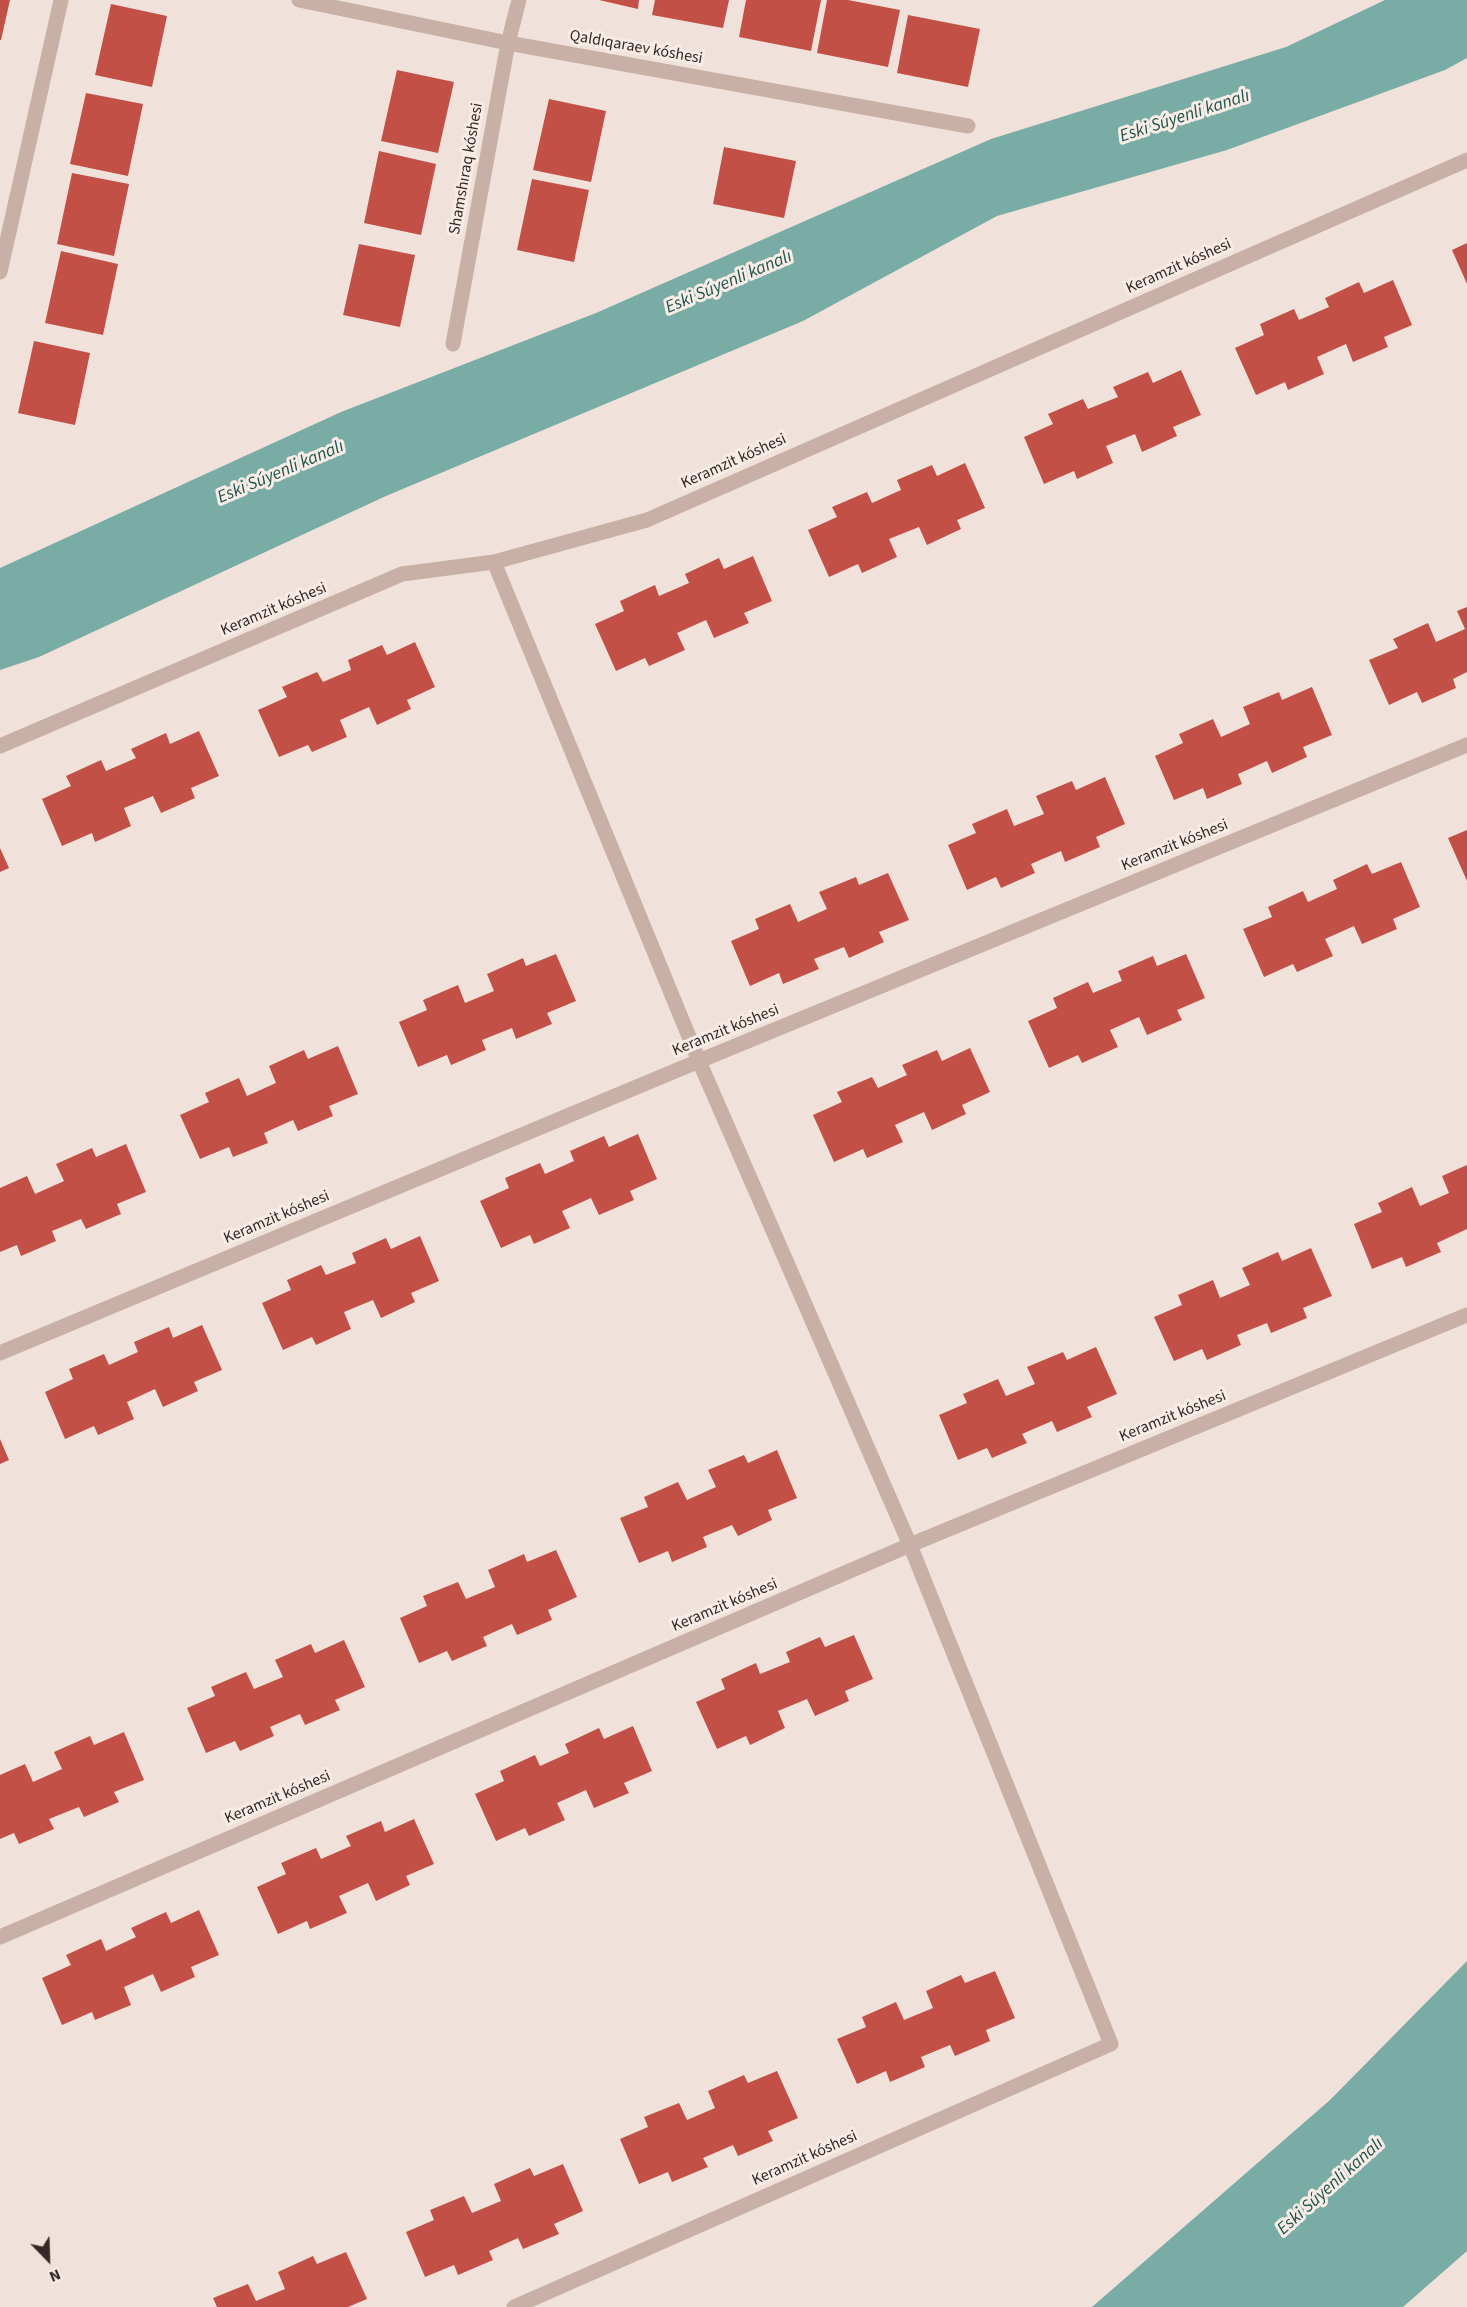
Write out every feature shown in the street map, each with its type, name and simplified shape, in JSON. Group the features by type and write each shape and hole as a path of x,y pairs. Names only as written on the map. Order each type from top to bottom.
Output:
{"street":[{"path":"0,272 61,0"},
{"name":"Qaldıqaraev kóshesi","path":"299,0 508,43 968,126"},
{"name":"Shamshıraq kóshesi","path":"453,344 508,43 519,0"},
{"name":"Keramzit kóshesi","path":"0,746 402,574 494,562 647,520 1467,160"},
{"path":"494,562 699,1061 910,1545"},
{"name":"Keramzit kóshesi","path":"0,1353 699,1061 1467,745"},
{"name":"Keramzit kóshesi","path":"0,1937 910,1545 1467,1315"},
{"name":"Keramzit kóshesi","path":"514,2307 1111,2044 910,1545"}],"water":[{"name":"Eski Súyenli kanalı","path":"1385,0 1467,0 1467,58 1445,70 1227,150 997,216 803,321 386,496 39,657 0,670 0,568 341,412 596,313 991,139 1286,47"},
{"name":"Eski Súyenli kanalı","path":"1467,1961 1467,2251 1403,2307 1092,2307 1330,2100"}],"building":[{"path":"0,0 10,0 1,40 0,40"},
{"path":"599,0 639,0 638,9"},
{"path":"655,0 729,0 723,28 652,15"},
{"path":"746,0 821,0 811,51 739,37"},
{"path":"827,0 848,0 900,10 888,67 817,53"},
{"path":"111,4 167,16 152,87 95,75"},
{"path":"908,15 980,29 968,87 897,73"},
{"path":"397,70 454,82 438,153 381,141"},
{"path":"86,93 143,104 128,176 70,164"},
{"path":"549,99 606,111 591,182 533,170"},
{"path":"724,147 796,161 784,218 713,204"},
{"path":"379,151 436,164 421,235 364,223"},
{"path":"72,173 129,184 114,256 57,244"},
{"path":"532,179 589,190 574,262 517,250"},
{"path":"1467,243 1467,284 1452,250"},
{"path":"359,244 415,255 400,327 343,315"},
{"path":"61,251 118,264 103,335 45,323"},
{"path":"1393,280 1412,325 1384,337 1388,347 1353,362 1346,344 1317,357 1324,374 1288,390 1285,382 1256,395 1235,348 1264,335 1260,324 1294,309 1299,320 1329,307 1325,298 1359,282 1364,293"},
{"path":"34,341 90,353 75,425 18,413"},
{"path":"1181,370 1201,415 1173,427 1177,436 1142,452 1135,434 1106,446 1113,463 1077,479 1074,471 1044,484 1024,437 1053,424 1048,414 1083,399 1088,409 1118,397 1113,387 1148,372 1153,383"},
{"path":"965,463 985,508 957,520 961,529 927,545 919,527 889,539 897,557 862,573 858,564 829,577 808,530 837,517 832,507 867,492 872,503 901,490 897,480 932,465 937,476"},
{"path":"753,556 772,601 744,613 749,623 714,638 706,620 677,633 685,650 649,666 645,658 616,671 595,624 624,611 620,601 655,585 659,596 689,583 685,574 719,558 724,569"},
{"path":"1467,607 1467,672 1453,679 1456,688 1422,703 1417,692 1389,705 1369,660 1398,648 1393,639 1428,623 1436,642 1465,629 1457,611"},
{"path":"415,642 435,687 407,700 411,709 377,725 369,707 340,720 347,737 312,752 308,745 279,757 258,710 287,697 282,687 317,672 323,682 351,670 348,660 382,645 387,655"},
{"path":"1312,687 1332,735 1303,747 1307,757 1272,773 1267,761 1238,774 1242,784 1207,799 1203,788 1174,800 1155,756 1183,743 1179,734 1213,719 1221,737 1250,724 1243,707 1279,692 1282,700"},
{"path":"199,731 219,776 191,788 195,798 161,813 153,796 124,808 131,826 95,842 92,833 62,846 42,799 71,786 66,776 101,760 106,771 136,758 131,749 166,733 170,744"},
{"path":"1105,777 1125,824 1096,837 1100,847 1065,862 1061,851 1031,864 1035,873 1001,888 996,877 967,890 948,845 976,833 972,824 1007,809 1014,826 1044,814 1036,796 1072,781 1076,790"},
{"path":"1467,830 1467,881 1448,838"},
{"path":"0,848 9,868 0,872"},
{"path":"1401,862 1420,907 1393,919 1397,929 1362,944 1354,926 1325,939 1333,956 1297,972 1293,964 1264,977 1243,929 1272,917 1268,907 1303,891 1308,902 1337,889 1333,880 1367,864 1372,874"},
{"path":"888,873 909,920 879,932 884,942 849,958 844,947 814,959 819,969 783,984 779,973 750,986 731,941 759,929 755,919 790,904 798,922 827,909 819,892 856,877 859,885"},
{"path":"556,954 576,1001 547,1013 552,1024 516,1039 512,1028 482,1040 486,1050 451,1065 447,1055 418,1067 399,1022 427,1010 423,1000 458,985 465,1003 494,991 487,974 523,958 526,966"},
{"path":"1186,954 1205,998 1177,1010 1182,1020 1147,1035 1139,1017 1110,1030 1118,1047 1082,1063 1078,1055 1049,1068 1028,1021 1057,1008 1053,998 1088,982 1093,993 1122,981 1118,971 1153,956 1157,966"},
{"path":"338,1046 358,1094 329,1106 333,1116 298,1131 293,1120 264,1133 268,1143 233,1157 229,1147 200,1159 180,1115 209,1102 205,1093 239,1078 247,1096 276,1083 269,1066 304,1050 308,1059"},
{"path":"970,1048 990,1092 962,1105 966,1114 932,1130 924,1112 895,1125 903,1142 867,1158 863,1149 834,1162 813,1115 842,1102 837,1092 872,1077 878,1088 907,1075 902,1065 937,1050 942,1061"},
{"path":"638,1134 657,1179 630,1191 634,1200 599,1215 591,1198 562,1211 570,1228 534,1244 530,1235 501,1248 480,1201 509,1188 505,1178 540,1163 545,1174 574,1161 570,1151 604,1136 609,1147"},
{"path":"126,1144 146,1192 117,1204 121,1214 86,1229 81,1219 52,1231 56,1241 21,1256 17,1245 0,1252 0,1188 27,1176 35,1194 64,1181 56,1164 92,1148 96,1157"},
{"path":"1467,1165 1467,1229 1437,1243 1441,1252 1406,1267 1402,1257 1372,1269 1354,1224 1382,1212 1378,1203 1412,1187 1420,1206 1449,1193 1442,1176"},
{"path":"420,1236 439,1281 411,1293 415,1302 381,1318 373,1300 344,1312 351,1329 316,1345 312,1337 283,1350 262,1303 291,1290 287,1280 321,1265 326,1275 356,1263 352,1253 386,1238 391,1249"},
{"path":"1311,1248 1332,1296 1303,1308 1307,1318 1271,1333 1267,1323 1237,1335 1241,1345 1207,1360 1202,1349 1174,1361 1154,1317 1182,1305 1178,1295 1213,1280 1220,1298 1250,1285 1242,1268 1278,1252 1282,1261"},
{"path":"202,1325 222,1370 194,1382 198,1391 163,1407 155,1389 127,1402 134,1419 98,1435 94,1426 65,1439 45,1392 73,1379 69,1369 104,1354 109,1365 138,1352 134,1342 169,1327 173,1338"},
{"path":"1096,1347 1117,1394 1087,1407 1092,1417 1057,1432 1052,1421 1022,1434 1027,1443 992,1458 987,1448 958,1460 939,1415 967,1403 963,1394 998,1379 1006,1396 1035,1384 1027,1367 1063,1352 1067,1360"},
{"path":"0,1439 9,1460 0,1464"},
{"path":"777,1450 797,1498 768,1510 772,1520 738,1536 732,1525 703,1537 707,1547 672,1562 668,1551 639,1563 620,1518 648,1507 644,1497 678,1482 687,1500 716,1487 708,1470 744,1455 748,1463"},
{"path":"556,1550 577,1597 548,1610 552,1620 517,1635 512,1624 483,1637 487,1646 452,1661 447,1651 419,1663 400,1618 427,1606 423,1596 458,1582 466,1599 495,1587 488,1570 524,1554 527,1562"},
{"path":"854,1635 873,1679 845,1691 849,1701 815,1716 807,1699 778,1711 785,1728 750,1745 746,1736 717,1749 696,1702 725,1689 721,1679 756,1663 760,1674 790,1662 786,1652 820,1637 825,1647"},
{"path":"344,1640 365,1687 335,1700 340,1710 305,1725 300,1714 270,1727 274,1736 240,1751 235,1741 206,1753 187,1708 215,1696 211,1687 246,1672 254,1689 283,1677 275,1660 311,1644 315,1653"},
{"path":"633,1726 652,1771 624,1783 629,1793 594,1808 586,1790 557,1803 565,1820 529,1836 525,1828 496,1841 475,1794 504,1781 500,1771 535,1755 540,1766 569,1753 565,1744 599,1728 604,1739"},
{"path":"124,1732 144,1780 114,1792 119,1802 84,1817 79,1807 49,1819 54,1829 19,1844 14,1833 0,1839 0,1775 25,1764 33,1782 62,1769 54,1752 90,1736 94,1745"},
{"path":"414,1819 434,1864 406,1876 410,1885 376,1901 368,1883 339,1896 347,1913 310,1929 307,1921 278,1934 257,1887 286,1874 281,1863 316,1848 321,1859 351,1846 346,1836 381,1821 385,1832"},
{"path":"199,1910 219,1955 191,1967 195,1977 161,1992 153,1974 124,1987 131,2005 95,2020 92,2012 62,2025 42,1978 71,1965 66,1955 101,1939 106,1951 136,1937 131,1928 166,1912 171,1923"},
{"path":"995,1971 1015,2018 986,2030 990,2041 955,2056 950,2045 921,2057 925,2067 890,2082 886,2071 857,2084 837,2039 866,2027 862,2017 896,2002 904,2020 933,2008 926,1991 961,1975 965,1983"},
{"path":"777,2071 798,2118 768,2131 773,2141 738,2156 733,2145 703,2158 708,2167 672,2182 668,2172 639,2184 620,2139 648,2127 644,2117 679,2103 687,2120 715,2108 708,2091 744,2075 748,2083"},
{"path":"563,2164 583,2211 554,2224 559,2234 523,2249 518,2238 489,2251 493,2260 458,2275 454,2265 425,2277 406,2232 434,2220 430,2210 464,2196 472,2213 501,2201 494,2184 530,2168 534,2176"},
{"path":"346,2252 367,2299 348,2307 217,2307 213,2298 248,2284 256,2301 285,2289 278,2272 313,2256 317,2264"}]}
